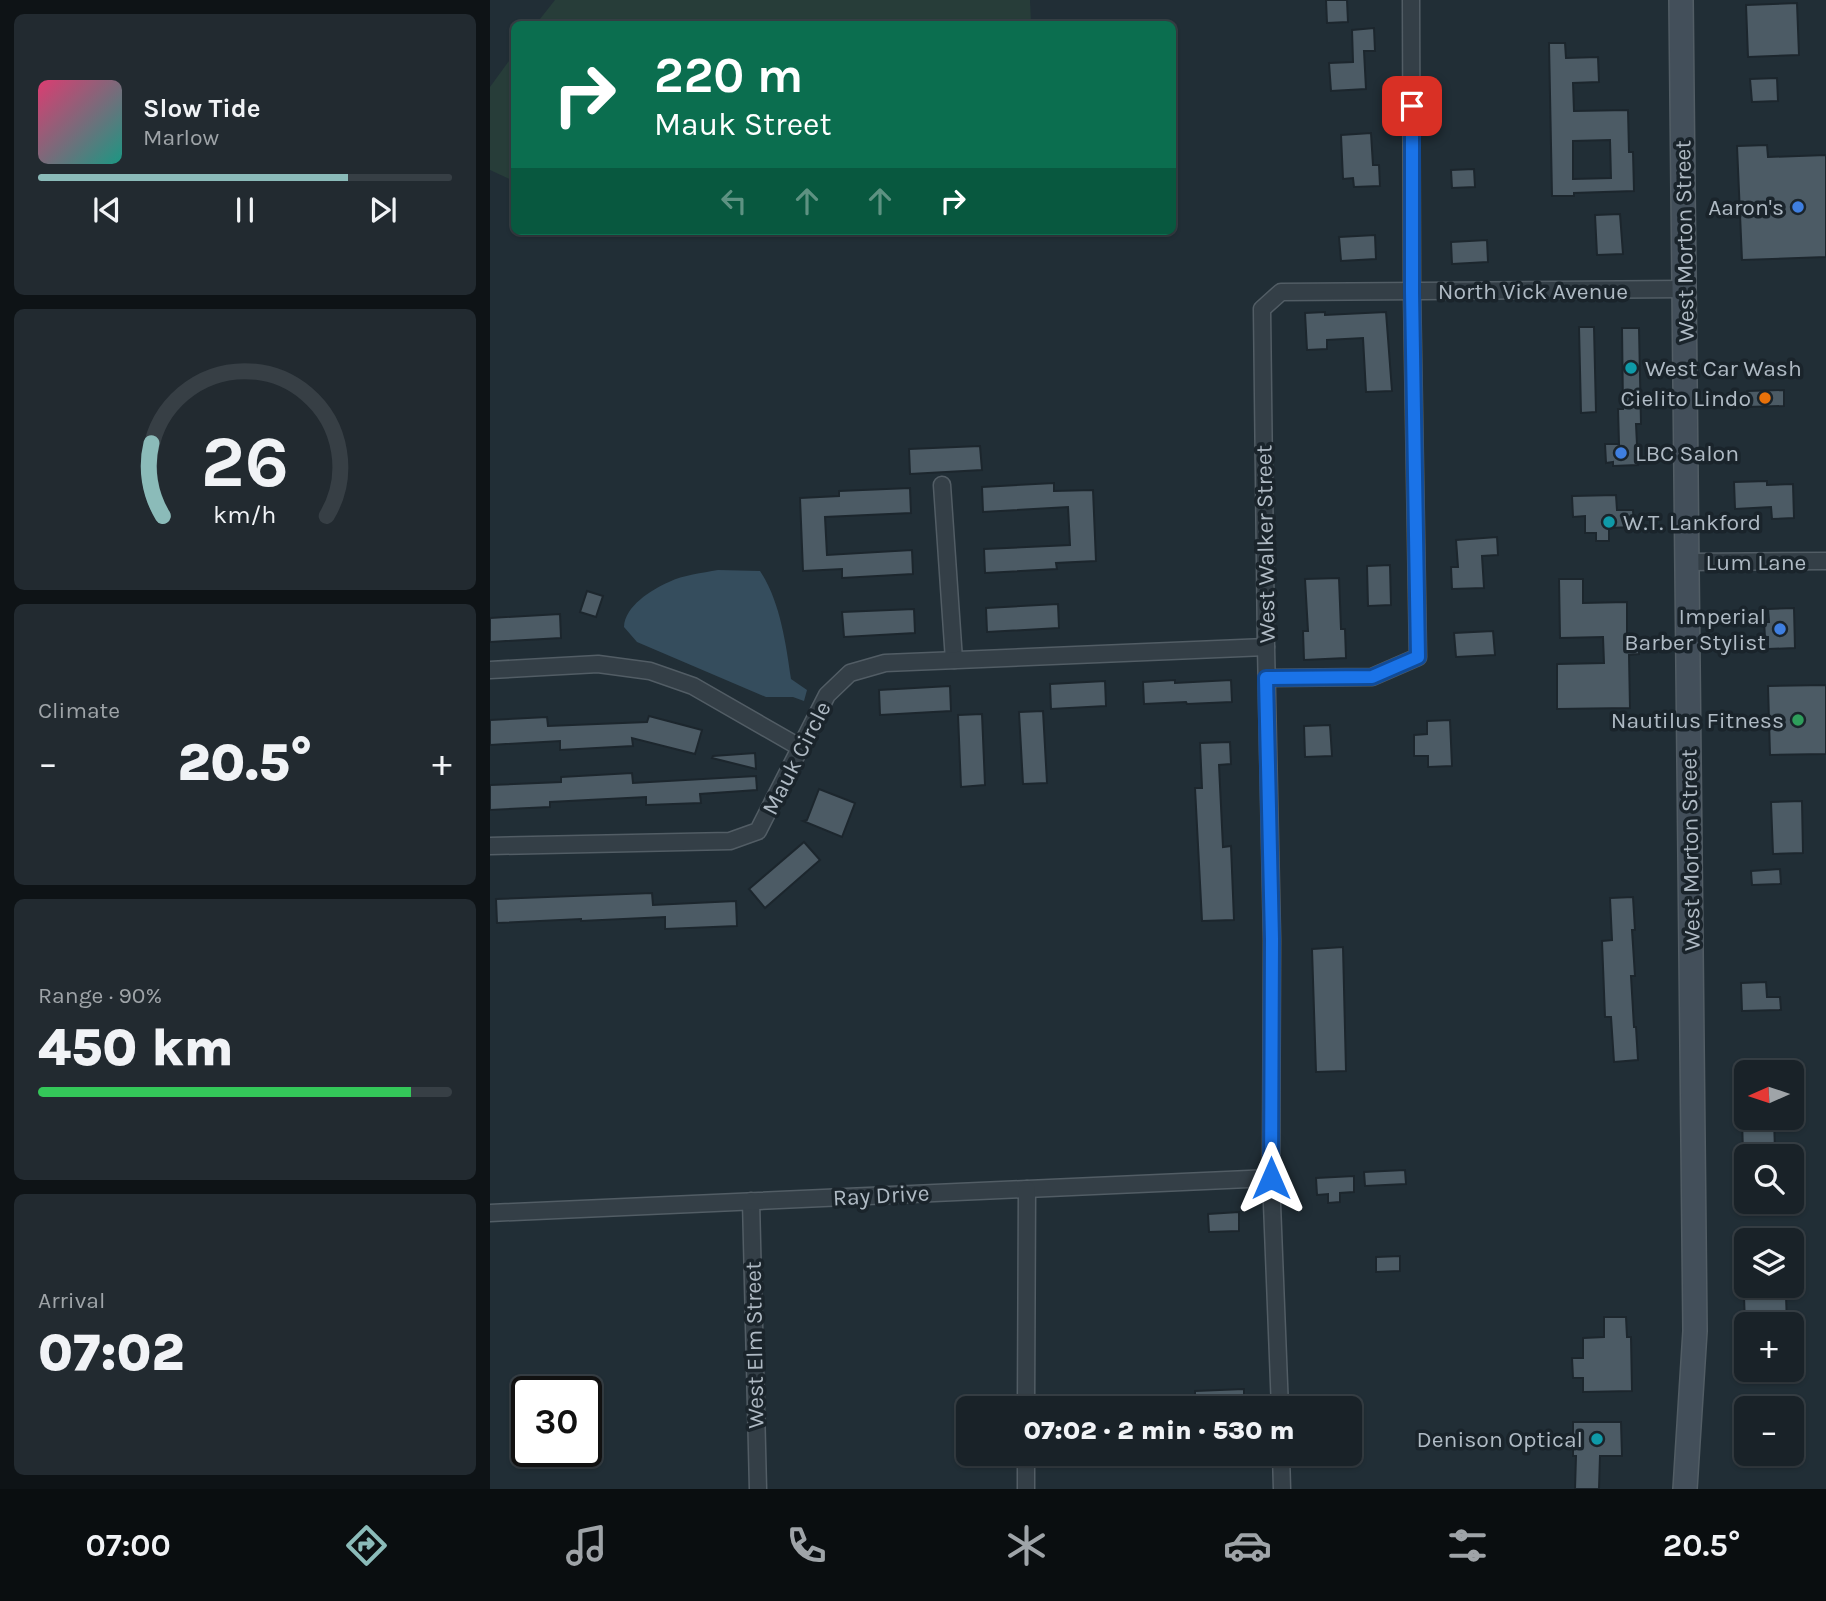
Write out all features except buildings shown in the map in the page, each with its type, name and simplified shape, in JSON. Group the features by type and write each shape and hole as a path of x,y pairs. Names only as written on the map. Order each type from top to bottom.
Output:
{"main road":[{"name":"West Morton Street","path":"1681,0 1695,1331 1685,1489"}],"street":[{"path":"1266,678 1372,677 1418,657 1412,292 1411,0"},
{"name":"North Vick Avenue","path":"1262,309 1281,292 1684,289"},
{"name":"West Walker Street","path":"1262,309 1272,939 1271,1178 1279,1396"},
{"path":"942,485 954,660"},
{"name":"Lum Lane","path":"1686,562 1826,561"},
{"name":"Mauk Circle","path":"490,846 730,841 758,831 827,695 850,673 886,663 1266,647"},
{"path":"490,670 598,664 650,671 693,686 801,748"},
{"name":"Ray Drive","path":"490,1213 1271,1178"},
{"path":"1026,1396 1027,1189"},
{"name":"West Elm Street","path":"751,1201 758,1489"},
{"path":"1026,1466 1026,1489"},
{"path":"1281,1466 1282,1489"}],"green space":[{"path":"555,0 1030,0 1031,21 538,21"},
{"path":"511,58 511,180 490,170 490,87"}],"water":[{"path":"718,570 760,571 777,609 791,679 807,690 804,701 793,697 766,697 637,642 624,627 629,612 655,589 693,574"}],"place":[{"name":"Aaron's","path":"1798,207"},
{"name":"West Car Wash","path":"1631,368"},
{"name":"Cielito Lindo","path":"1765,398"},
{"name":"LBC Salon","path":"1621,453"},
{"name":"W.T. Lankford","path":"1609,522"},
{"name":"Imperial Barber Stylist","path":"1780,629"},
{"name":"Nautilus Fitness","path":"1798,720"},
{"name":"Denison Optical","path":"1597,1439"}],"route":[{"path":"1271,1178 1272,939 1266,678 1372,677 1418,657 1412,106"}]}
